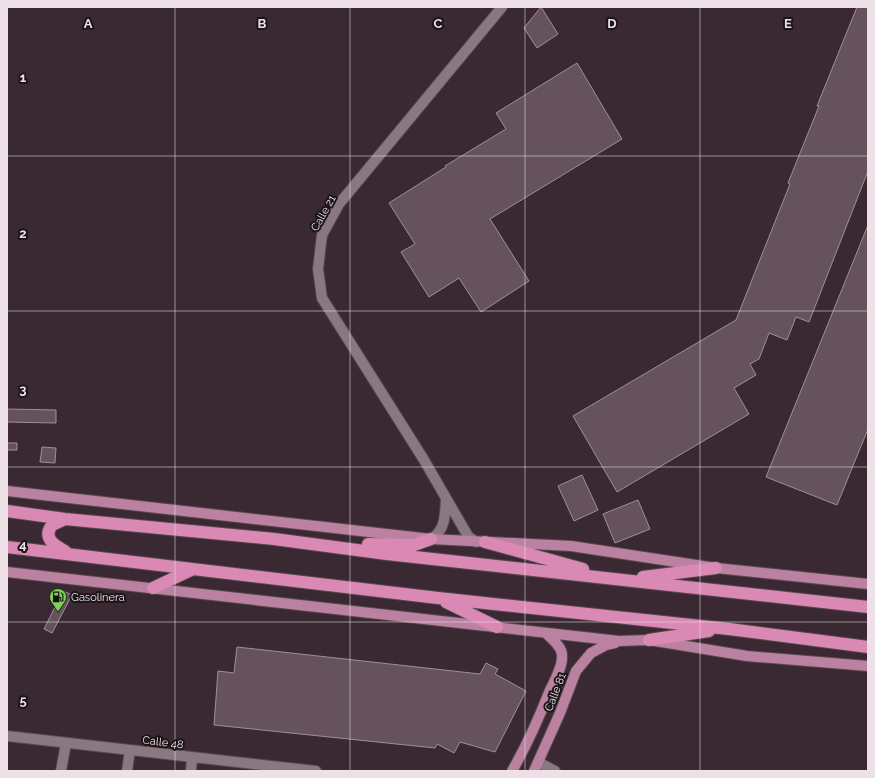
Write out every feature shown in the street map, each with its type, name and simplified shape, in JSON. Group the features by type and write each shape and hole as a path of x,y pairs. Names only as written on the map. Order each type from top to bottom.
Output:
{"highway":[{"path":"7,511 65,519 274,539 348,549 868,607"},
{"path":"65,519 52,525 48,534 49,540 55,546 70,554"},
{"path":"348,549 354,543 414,545 432,539"},
{"path":"480,542 620,579 716,568"},
{"path":"7,547 438,598 729,629 868,647"},
{"path":"153,588 192,570"},
{"path":"438,598 497,627"},
{"path":"649,640 729,629"}],"main road":[{"path":"7,491 432,539 571,546 716,568 868,584"},
{"path":"7,572 618,641 649,640 747,656 868,666"},
{"name":"Calle 81","path":"512,771 530,737 558,673 562,654 559,647 546,633"},
{"name":"Calle 81","path":"536,767 560,713 576,671 591,653 606,645 618,641"}],"street":[{"name":"Calle 21","path":"480,542 468,536 424,460 322,298 318,269 322,235 339,204 502,7"},
{"path":"432,539 443,526 446,498"},
{"name":"Calle 48","path":"7,736 192,757 257,768 316,771"},
{"path":"61,771 66,743"},
{"path":"127,771 130,750"},
{"path":"190,771 192,757"},
{"path":"536,767 555,771"}],"building":[{"path":"541,7 558,34 537,48 524,28"},
{"path":"857,7 868,7 868,171 809,322 796,317 787,340 769,333 759,359 750,364 756,375 734,388 749,414 617,492 573,416 736,320 790,184 788,183 819,106 817,106"},
{"path":"577,63 622,139 490,219 529,281 481,312 459,278 429,297 401,252 415,244 389,203 446,167 445,166 506,129 496,113"},
{"path":"868,225 868,429 837,505 766,477"},
{"path":"7,409 56,410 56,423 7,422"},
{"path":"7,443 17,443 17,450 7,450"},
{"path":"42,447 56,448 55,463 40,462"},
{"path":"582,475 598,510 574,521 558,486"},
{"path":"638,500 650,529 615,543 603,514"},
{"name":"Gasolinera","path":"63,591 72,595 52,633 44,629"},
{"path":"237,647 480,674 486,663 498,669 495,674 526,691 495,752 460,742 454,753 437,744 435,748 214,725 218,671 234,673"}],"place":[{"name":"Gasolinera","path":"58,612"}]}
